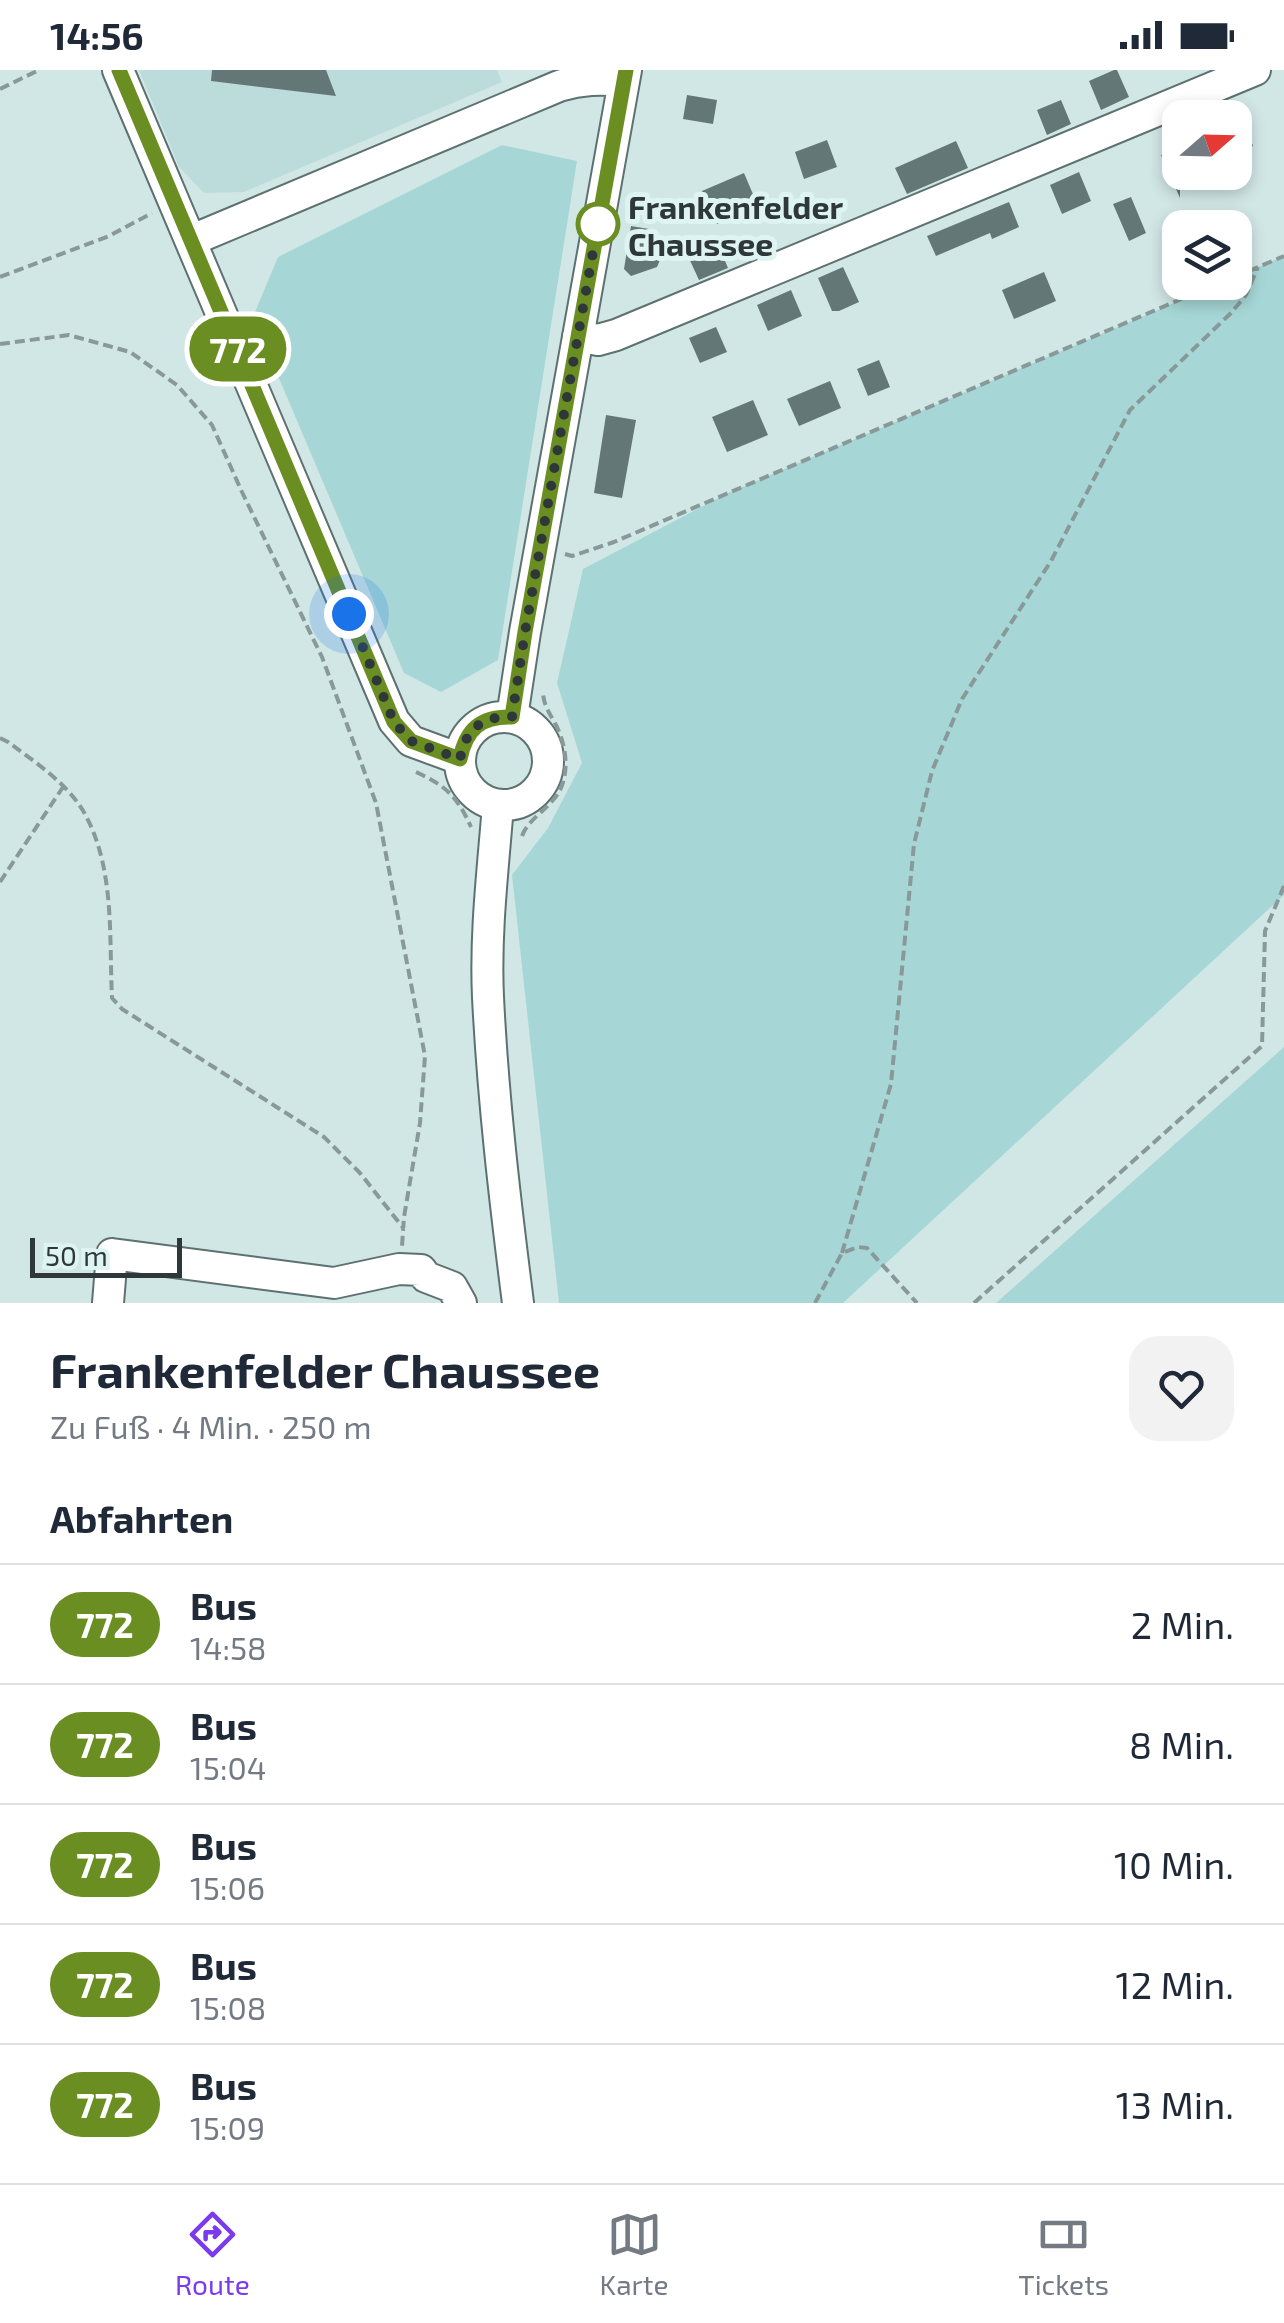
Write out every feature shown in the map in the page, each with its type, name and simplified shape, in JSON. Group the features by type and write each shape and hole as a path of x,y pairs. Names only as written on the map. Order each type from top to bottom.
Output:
{"street":[{"path":"118,70 394,722 411,741 460,759"},
{"path":"578,336 598,340 616,334 1255,70"},
{"path":"192,240 559,86 580,79 625,76 512,717"},
{"path":"497,717 512,717 538,732 549,760 539,789 528,799 498,805 474,794 461,772 460,759 470,731 497,717"},
{"path":"498,805 490,895 488,994 502,1173 518,1303"},
{"path":"108,1303 112,1254 332,1293 400,1268 420,1270 426,1277 452,1287 461,1303"}],"path":[{"path":"0,89 39,70"},
{"path":"0,278 109,236 174,199"},
{"path":"1252,269 1284,256"},
{"path":"815,1303 842,1253 891,1084 914,844 932,770 962,699 1051,561 1130,410 1230,314 1246,295 1258,267"},
{"path":"540,549 572,556 614,542 1179,300"},
{"path":"0,344 70,335 130,352 177,385 212,424 322,657 376,803 426,1056 400,1268"},
{"path":"0,738 54,776 86,814 102,858 109,909 112,998 122,1009 324,1136 360,1173 404,1230"},
{"path":"0,882 63,787"},
{"path":"974,1303 1262,1046 1265,931 1284,886"},
{"path":"842,1253 867,1248 917,1303"}],"shaded area":[{"path":"139,70 497,70 502,82 244,192 204,193 179,167"},
{"path":"502,145 577,161 498,660 441,692 404,673 253,317 278,257"},
{"path":"1284,256 1284,895 843,1303 559,1303 512,875 548,828 582,763 557,683 583,569 728,493 1181,300 1252,300 1252,270"},
{"path":"1284,1047 1284,1303 996,1303"}],"building":[{"path":"212,70 326,70 336,96 211,81"},
{"path":"1114,70 1129,97 1101,110 1089,81"},
{"path":"687,95 717,100 713,124 683,119"},
{"path":"1061,100 1071,124 1047,135 1037,110"},
{"path":"827,140 837,167 804,179 795,152"},
{"path":"956,141 968,168 907,194 895,168"},
{"path":"1079,172 1091,201 1062,214 1050,185"},
{"path":"744,173 758,206 717,224 702,191"},
{"path":"1131,197 1146,233 1129,241 1113,204"},
{"path":"1009,202 1019,227 992,239 990,233 936,256 927,236"},
{"path":"631,226 655,230 662,255 657,267 631,276 624,269"},
{"path":"717,242 728,268 699,280 687,254"},
{"path":"843,267 859,302 832,311 818,278"},
{"path":"1044,272 1056,301 1014,319 1002,290"},
{"path":"791,290 802,316 768,331 757,305"},
{"path":"716,327 727,352 700,363 689,338"},
{"path":"879,360 890,387 868,396 857,369"},
{"path":"830,381 841,408 799,426 787,399"},
{"path":"753,400 768,435 727,452 712,417"},
{"path":"606,415 636,420 622,498 594,493"}],"bus line":[{"name":"772","path":"119,70 394,722 411,741 460,759 470,731 482,722 512,717 626,70"}],"place":[{"name":"Frankenfelder Chaussee","path":"598,224"}],"route":[{"path":"349,614 394,722 411,741 460,759 470,731 482,722 512,717 598,224"}]}
